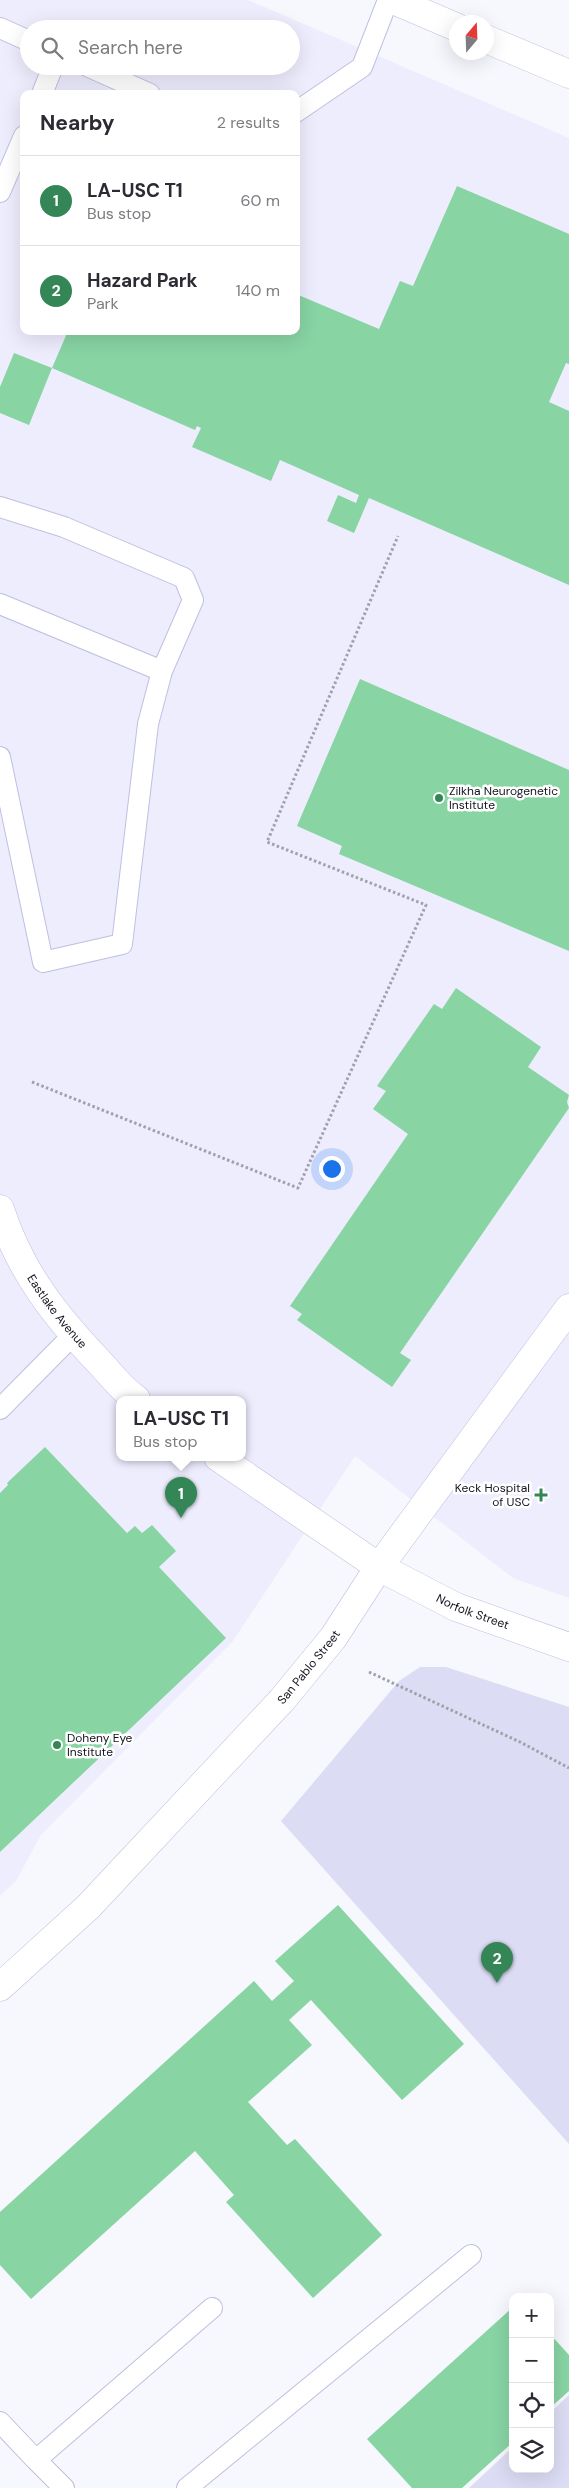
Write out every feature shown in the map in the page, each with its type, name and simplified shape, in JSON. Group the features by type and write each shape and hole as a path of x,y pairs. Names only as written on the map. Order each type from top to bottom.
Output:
{"street":[{"path":"393,0 449,24"},
{"path":"494,42 569,74"},
{"name":"Eastlake Avenue","path":"0,1209 10,1240 37,1289 73,1335 133,1396"},
{"name":"San Pablo Street","path":"0,1987 88,1907 282,1700 333,1638 379,1567 569,1308"},
{"path":"224,1461 379,1567"},
{"name":"Norfolk Street","path":"379,1567 456,1607 569,1647"}],"lane":[{"path":"300,109 362,68 388,0"},
{"path":"0,28 20,36"},
{"path":"44,90 49,75"},
{"path":"107,75 141,90"},
{"path":"0,192 20,145"},
{"path":"0,507 64,527 184,578 193,600 162,671 148,724 122,944 43,962 0,757"},
{"path":"0,604 162,671"},
{"path":"0,1409 73,1335"},
{"path":"187,2488 471,2255"},
{"path":"36,2460 212,2308"},
{"path":"0,2422 64,2488"}],"path":[{"path":"32,1082 298,1188 426,905 267,842 398,536"},
{"path":"369,1672 520,1742 569,1768"}],"shaded area":[{"path":"0,0 248,0 295,20 20,20 20,75 300,75 300,22 569,138 569,1598 513,1578 355,1456 233,1641 41,1835 16,1881 0,1896"},
{"path":"420,1667 446,1667 569,1707 569,2144 281,1821 399,1681"},
{"path":"569,2395 569,2488 469,2488 509,2451 509,2473 554,2473 554,2409"}],"building":[{"path":"457,186 569,234 569,364 566,363 549,402 569,411 569,585 369,498 354,533 327,521 338,495 356,503 359,495 280,460 271,481 192,447 201,428 197,426 195,430 52,368 66,335 300,335 300,296 379,329 400,281 413,286"},
{"path":"14,353 52,368 29,425 0,413 0,387"},
{"name":"Zilkha Neurogenetic Institute","path":"360,679 569,770 569,951 339,854 342,846 297,826"},
{"path":"456,988 541,1047 528,1067 569,1095 567,1102 569,1108 400,1353 411,1360 392,1387 297,1320 302,1314 290,1306 408,1134 373,1109 386,1091 377,1086 434,1004 442,1009"},
{"name":"Doheny Eye Institute","path":"45,1447 127,1533 135,1526 142,1533 152,1525 176,1551 159,1567 226,1638 0,1852 0,1493 8,1485 7,1483"},
{"path":"338,1905 464,2044 402,2100 311,2000 289,2020 312,2045 248,2102 287,2145 295,2139 382,2235 313,2298 226,2202 234,2195 195,2151 31,2299 0,2265 0,2212 254,1981 272,2001 294,1981 275,1961"},
{"path":"509,2311 509,2446 462,2488 412,2488 367,2439"},
{"path":"554,2338 569,2355 569,2391 554,2404"}],"place":[{"name":"Zilkha Neurogenetic Institute","path":"439,798"},
{"name":"Keck Hospital of USC","path":"541,1495"},
{"name":"LA-USC T1","path":"181,1518"},
{"name":"Doheny Eye Institute","path":"57,1745"},
{"name":"Hazard Park","path":"497,1983"}]}
